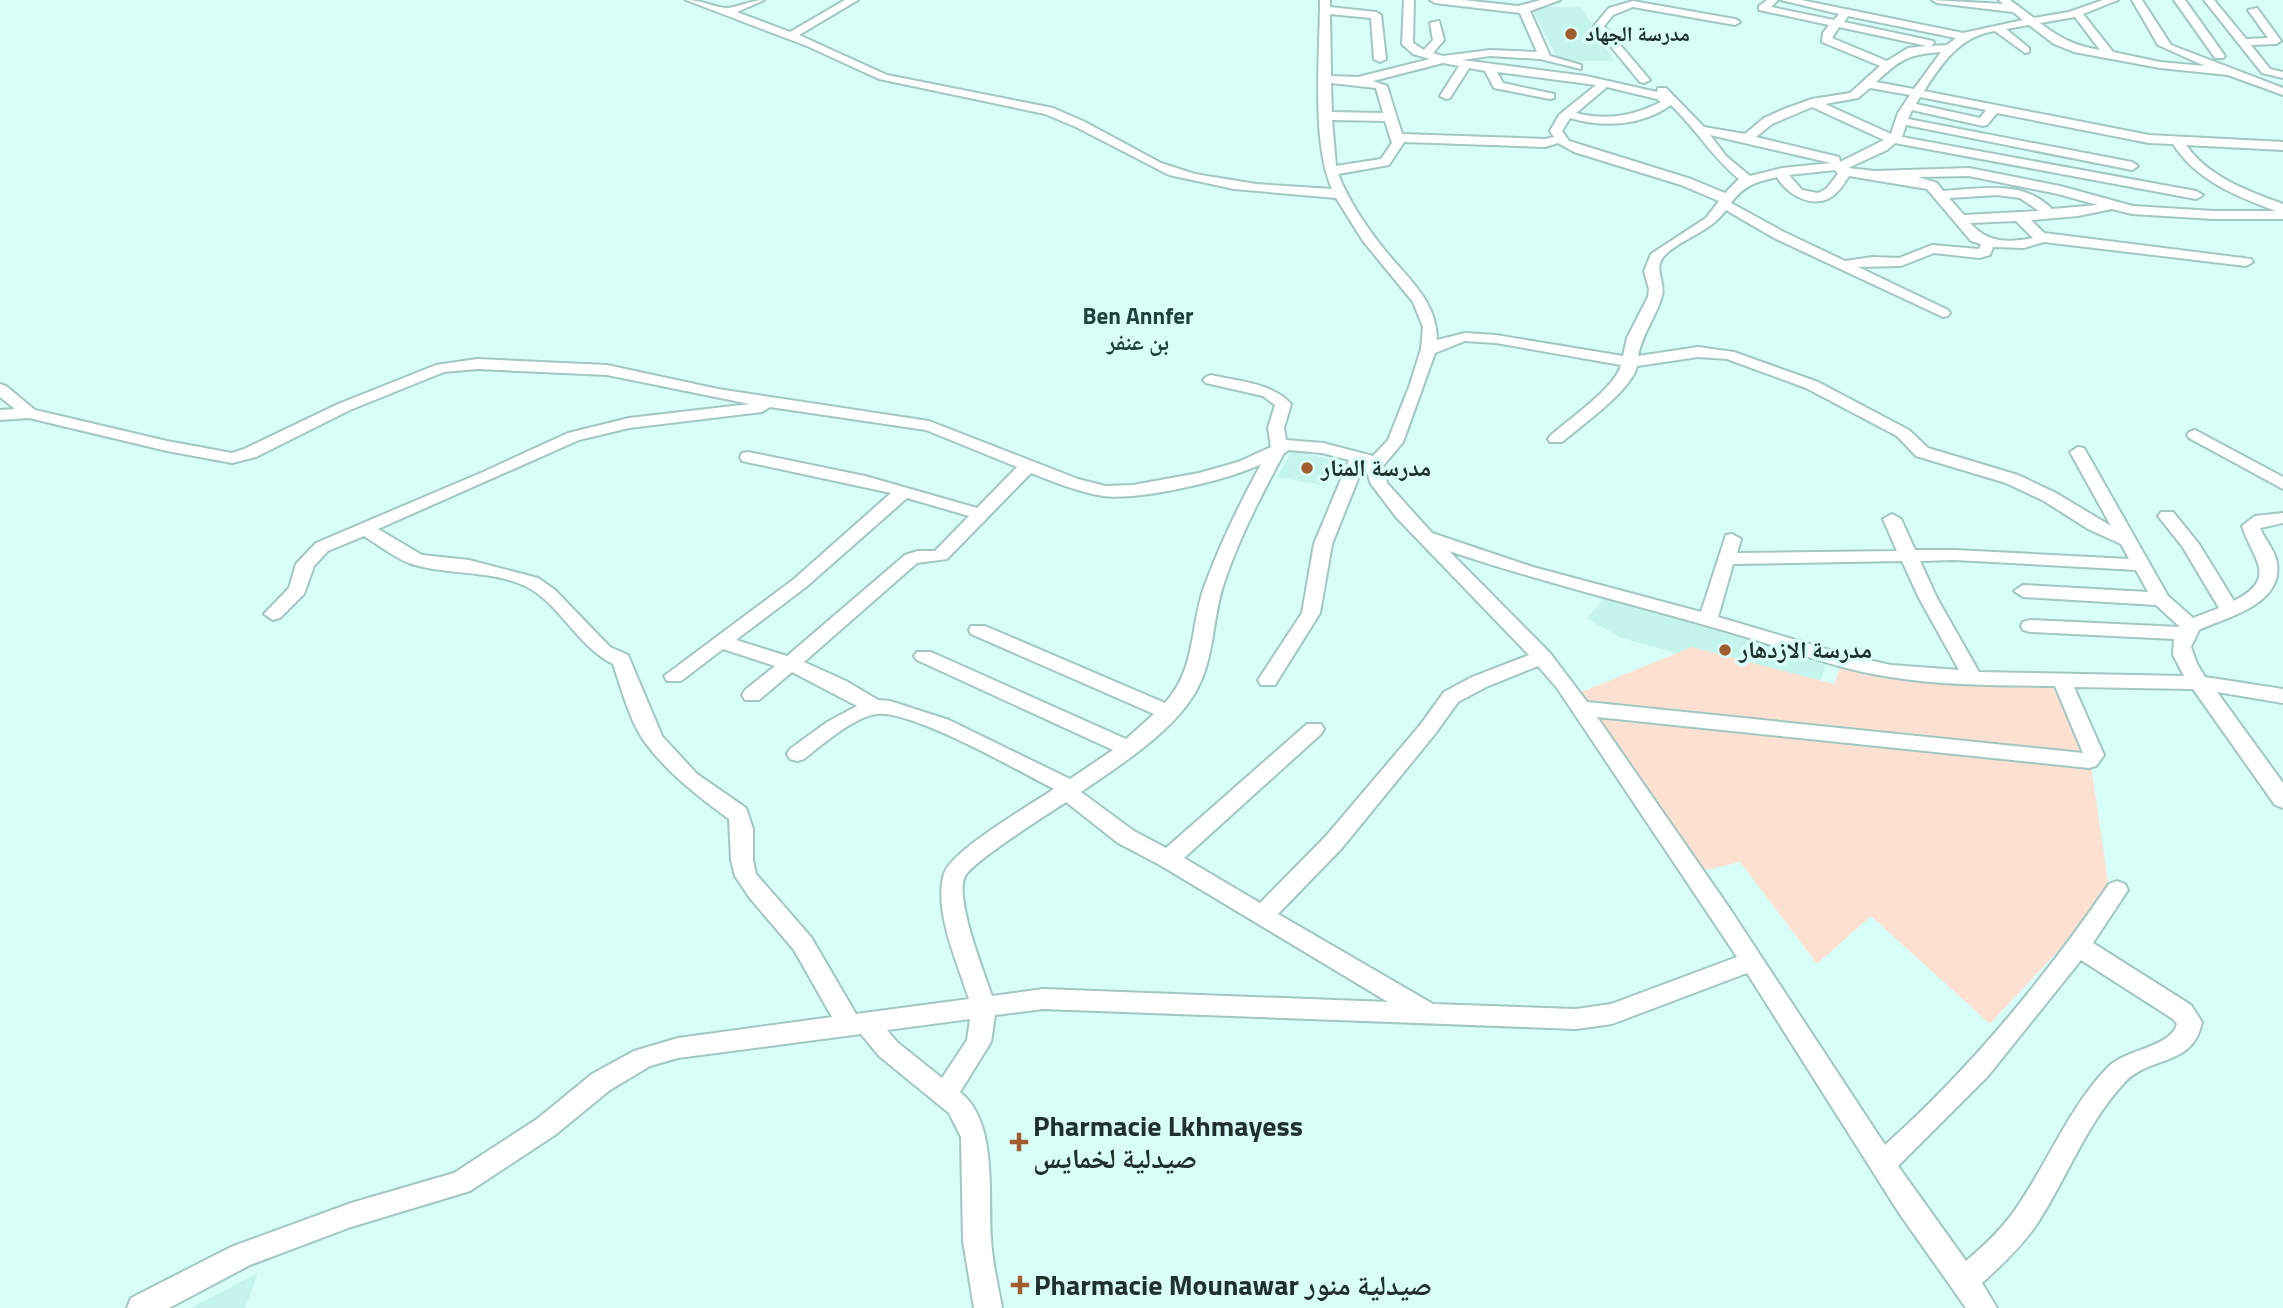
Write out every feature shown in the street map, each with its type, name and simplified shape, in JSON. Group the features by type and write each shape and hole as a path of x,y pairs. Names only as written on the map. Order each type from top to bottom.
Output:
{"street":[{"path":"691,0 790,36 896,80 1000,98 1049,111 1071,119 1156,165 1185,175 1223,183 1341,194"},
{"path":"728,12 758,0"},
{"path":"790,36 853,0"},
{"path":"1409,0 1407,44 1414,51 1489,68 1605,83 1665,98 1666,104 1651,111 1630,107 1595,92"},
{"path":"1435,0 1525,10"},
{"path":"1544,56 1524,5 1555,0"},
{"path":"1773,0 1763,8 1950,48"},
{"path":"1786,0 1964,36"},
{"path":"1937,0 2016,9"},
{"path":"2004,0 2058,42 2078,50 2160,65 2236,72"},
{"path":"1556,439 1620,382 1630,362 1634,338 1655,297 1656,289 1651,271 1654,260 1663,248 1704,226 1738,186 1748,180 1782,172 1844,167 1893,139 1901,128 1908,106 1917,92 1950,48 1964,36 1997,27 2077,13 2113,0"},
{"path":"2137,0 2167,47 2283,92"},
{"path":"2179,0 2219,56"},
{"path":"2209,0 2266,71 2283,75"},
{"path":"1644,80 1638,70 1602,33 1600,26 1605,15 1617,8 1633,4 1735,22"},
{"path":"1268,680 1311,613 1323,544 1367,459 1395,442 1426,352 1430,328 1420,300 1375,247 1341,194 1326,154 1325,5 1376,15 1380,59"},
{"path":"2244,43 2276,42 2253,10"},
{"path":"1845,12 1825,37 1826,40 1888,65"},
{"path":"2077,13 2109,55"},
{"path":"1425,55 1439,40 1435,23"},
{"path":"1997,27 2025,50"},
{"path":"1747,138 1768,121 1812,103 1852,97 1888,65 1917,48 1950,48"},
{"path":"1360,81 1445,59 1490,53 1544,56 1557,64 1644,80 1659,87 1701,130 1722,159 1748,180"},
{"path":"1446,96 1466,64"},
{"path":"1489,68 1498,86 1550,96"},
{"path":"1327,79 1360,81 1381,86 1398,143 1385,162 1331,171"},
{"path":"1605,83 1567,114 1556,131 1560,139 1578,149 1685,182 1726,202 1779,235 1943,313"},
{"path":"1869,84 1994,108 2045,134 2132,166"},
{"path":"1812,103 1893,139 2196,195"},
{"path":"1908,106 1983,122"},
{"path":"1613,110 1630,107"},
{"path":"1567,114 1602,123 1630,107"},
{"path":"1972,135 1994,108"},
{"path":"1327,116 1389,117"},
{"path":"1902,121 1972,135 2137,137 2283,146"},
{"path":"1701,130 1747,138 1752,142 1876,176 1926,183 1941,195 1976,237 1988,242 2031,243 2038,241 2040,237"},
{"path":"2030,164 2045,134"},
{"path":"1397,138 1545,142 1560,139"},
{"path":"2177,141 2188,155 2227,187 2283,209"},
{"path":"1782,172 1784,182 1793,191 1818,196 1831,191 1844,167"},
{"path":"1876,176 1941,171 1981,173 2060,190 2111,206 2162,212 2283,215"},
{"path":"1941,195 2021,193 2032,196 2046,213"},
{"path":"1961,219 2042,216 2046,213 2094,211 2111,206"},
{"path":"2065,212 2081,240"},
{"path":"2020,217 2040,237 2246,261"},
{"path":"1845,265 1901,262 1932,249 1979,254 1985,251 1988,242"},
{"path":"1426,352 1455,338 1479,337 1630,362 1710,352 1766,367 1812,385 1889,424 1903,433 1922,452 2012,479 2050,497 2094,525 2127,540"},
{"path":"0,415 29,413 167,446 232,458 250,453 334,412 427,373 463,364 584,367 719,394 929,426 1090,489 1122,491 1165,486 1227,472 1279,447 1303,444 1367,459 1379,484 1423,535 1543,657 1581,708 1752,961 1908,1204 1983,1308"},
{"path":"946,1093 979,1042 984,1007 957,926 952,889 955,872 978,850 1129,749 1187,690 1196,671 1214,584 1256,489 1279,447 1276,428 1283,404 1268,393 1211,380"},
{"path":"0,389 29,413"},
{"path":"273,614 298,590 305,564 315,551 338,538 365,529 574,436 629,424 784,404"},
{"path":"2195,435 2283,484"},
{"path":"2078,452 2161,599 2189,629"},
{"path":"748,457 811,467 979,514"},
{"path":"752,695 911,559 916,556 936,558 941,555 1028,466"},
{"path":"674,676 800,583 904,491"},
{"path":"2168,516 2190,544 2229,609"},
{"path":"2030,626 2189,629 2253,599 2269,577 2268,562 2252,531 2253,523 2283,518"},
{"path":"1892,519 1928,598 1973,678"},
{"path":"365,529 418,560 478,568 531,582 548,594 603,651 621,660 654,740 690,779 738,814 743,822 742,866 760,896 784,919 858,1024 958,1105 974,1137 977,1241 988,1308"},
{"path":"1423,535 1527,571 1708,620 1848,662 1891,671 1973,678 2198,683 2283,696"},
{"path":"1708,620 1732,540"},
{"path":"2263,551 2283,552"},
{"path":"1727,559 1955,555 2142,565"},
{"path":"2023,591 2161,599"},
{"path":"2189,629 2183,654 2198,683 2239,735 2283,800"},
{"path":"978,630 1168,712"},
{"path":"721,642 789,665 874,707 897,708 937,724 1070,790 1126,837 1430,1013"},
{"path":"924,656 1129,749"},
{"path":"1262,916 1334,842 1428,729 1451,697 1479,682 1543,657"},
{"path":"1581,708 2089,761 2094,755 2091,745 2063,681"},
{"path":"797,754 838,725 874,707"},
{"path":"1168,859 1314,729"},
{"path":"1883,1163 1927,1124 1959,1090 2080,947 2117,890"},
{"path":"1964,1281 2006,1241 2026,1216 2072,1137 2114,1077 2124,1068 2180,1042 2190,1031 2190,1022 2182,1012 2080,947"},
{"path":"141,1308 242,1256 351,1215 461,1183 546,1127 601,1082 643,1058 678,1048 1043,999 1576,1019 1612,1014 1752,961"}],"shaded area":[{"name":"مدرسة الجهاد","path":"1531,7 1581,7 1614,61 1559,61"},
{"name":"مدرسة المنار","path":"1292,451 1335,460 1326,486 1277,477"},
{"name":"مدرسة الازدهار","path":"1603,599 1827,662 1817,690 1621,638 1587,618"},
{"path":"1692,647 1834,684 1841,665 2066,682 2091,765 2110,895 1990,1024 1871,916 1817,964 1740,862 1698,872 1574,695"},
{"path":"258,1273 245,1308 191,1308"}],"place":[{"name":"مدرسة الجهاد","path":"1571,34"},
{"name":"مدرسة المنار","path":"1307,468"},
{"name":"مدرسة الازدهار","path":"1725,650"},
{"name":"Pharmacie Lkhmayess صيدلية لخمايس","path":"1019,1142"},
{"name":"Pharmacie Mounawar صيدلية منور","path":"1020,1285"}],"district":[{"name":"Ben Annfer بن عنفر","path":"1138,329"}]}
